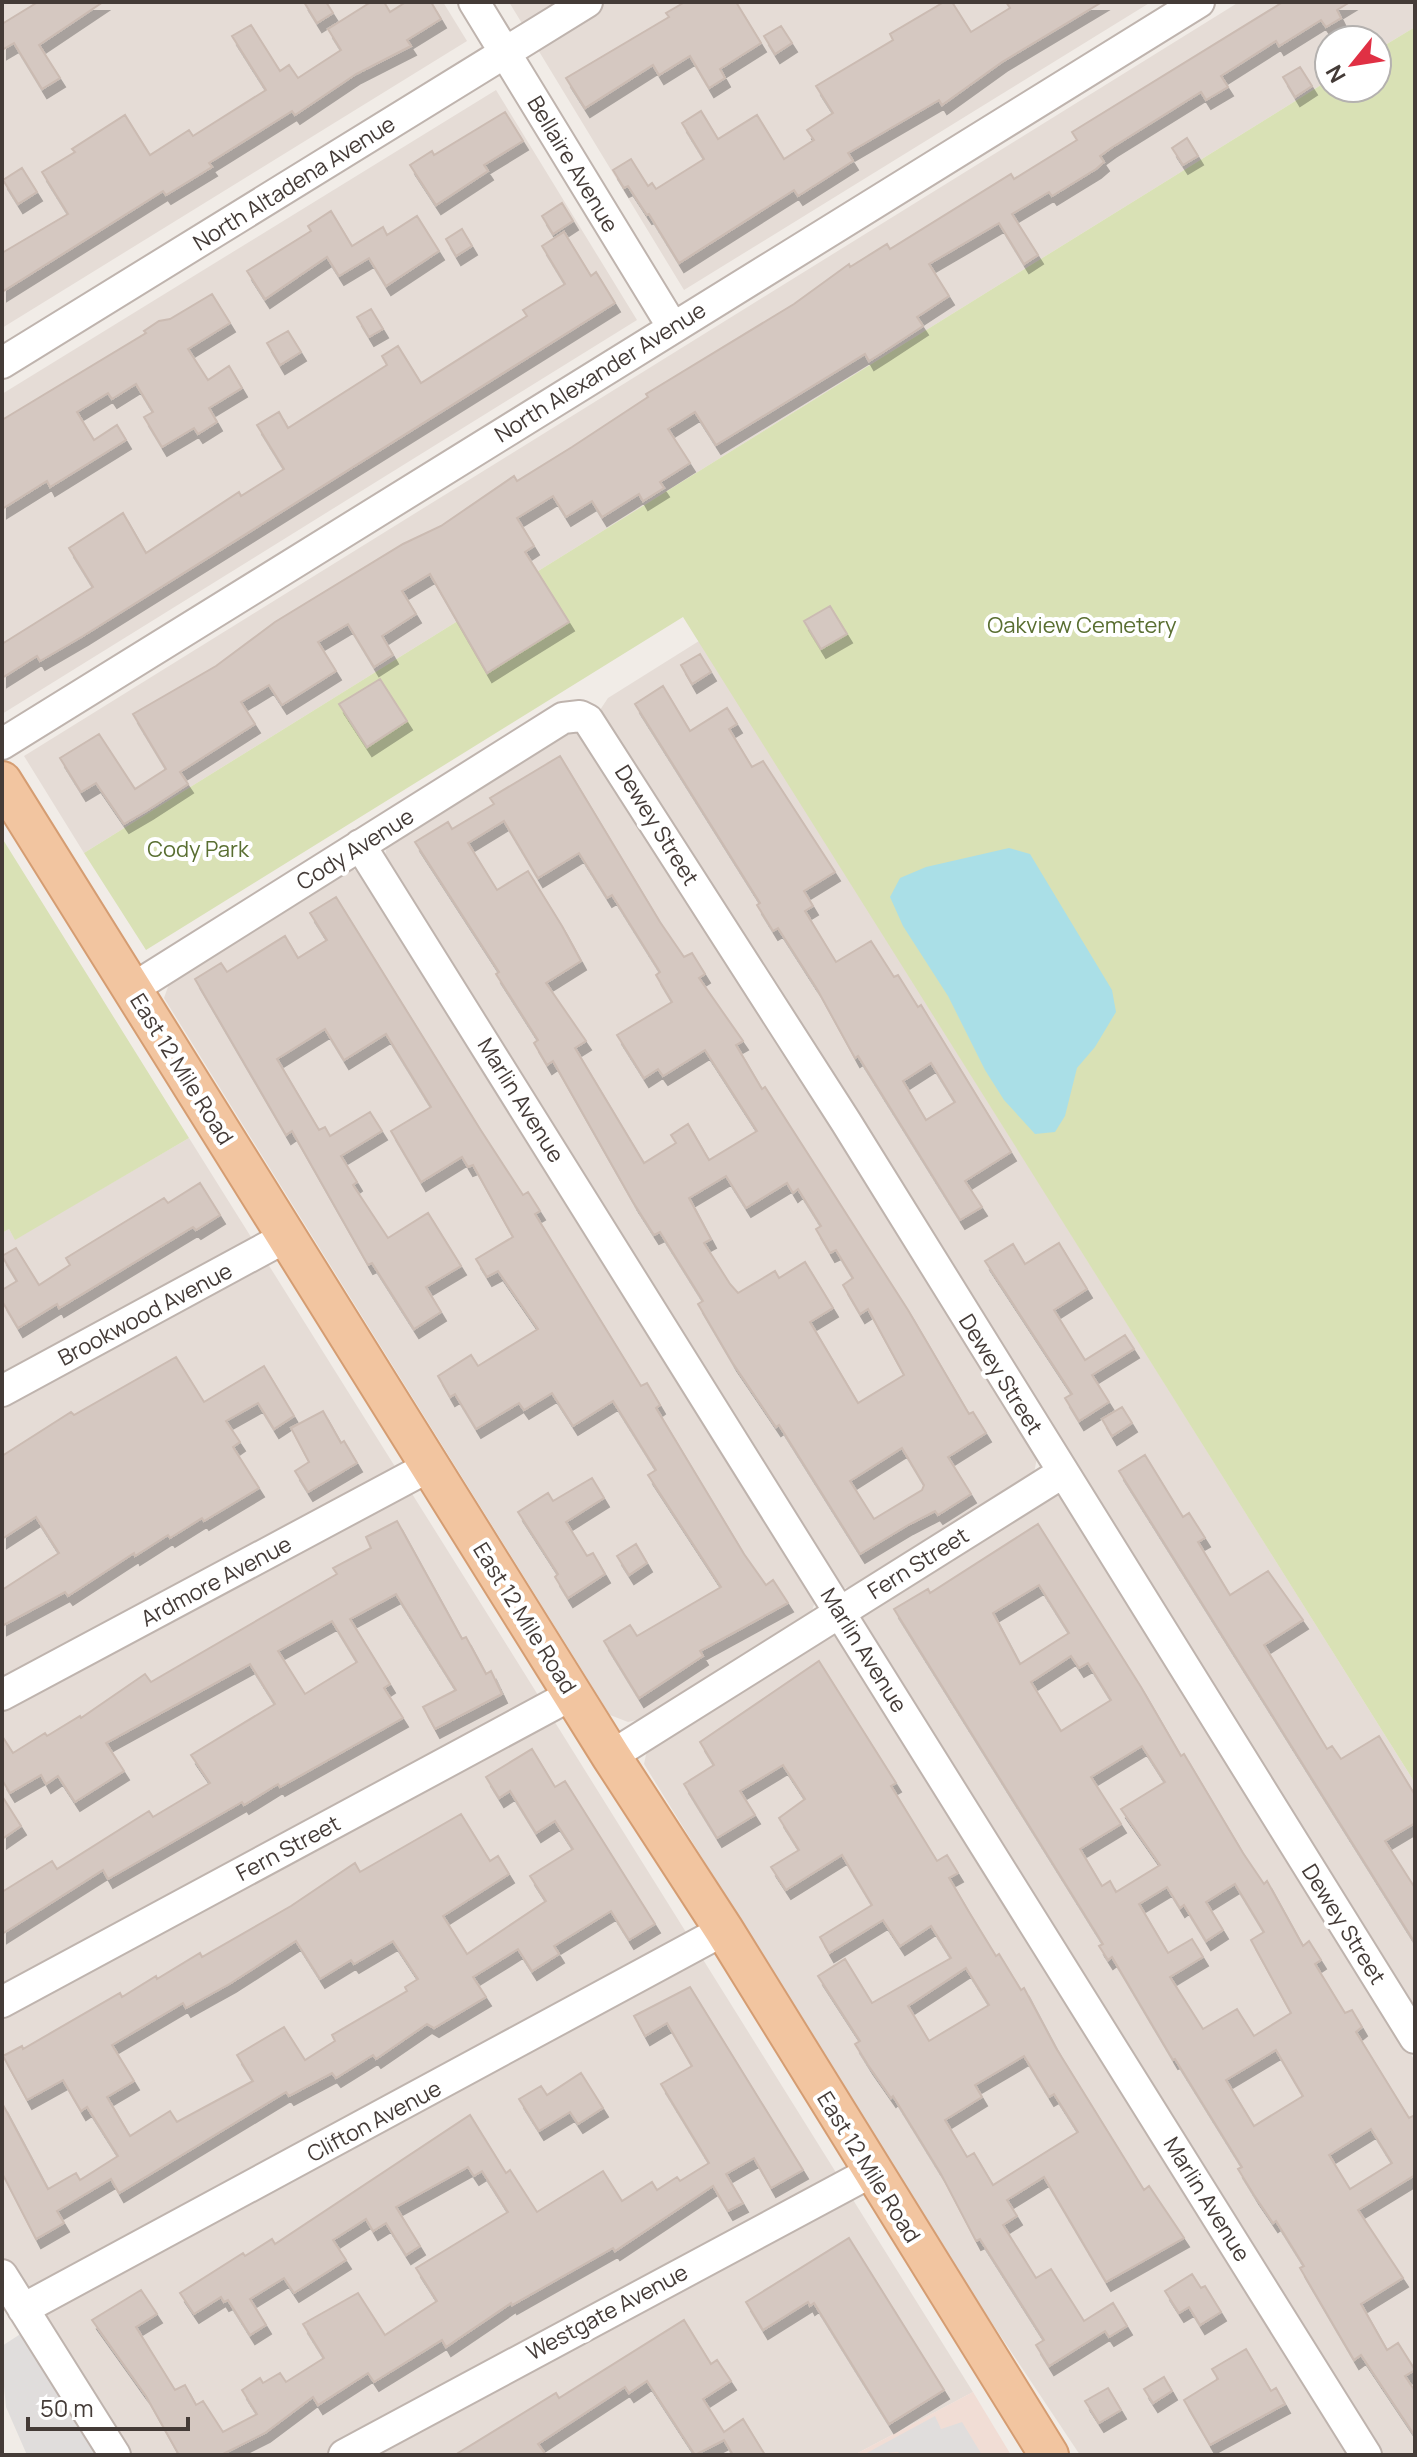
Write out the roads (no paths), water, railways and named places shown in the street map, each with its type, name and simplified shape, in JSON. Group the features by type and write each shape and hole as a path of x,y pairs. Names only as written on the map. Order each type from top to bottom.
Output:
{"main road":[{"name":"East 12 Mile Road","path":"2,781 611,1756 724,1930 1049,2455"}],"street":[{"name":"Bellaire Avenue","path":"474,2 672,326"},
{"name":"North Altadena Avenue","path":"2,363 587,2"},
{"name":"North Alexander Avenue","path":"2,744 1199,2"},
{"name":"Cody Avenue","path":"132,989 563,718 580,716"},
{"name":"Dewey Street","path":"580,716 594,725 846,1122 1415,2038"},
{"name":"Marlin Avenue","path":"360,845 1366,2455"},
{"name":"Brookwood Avenue","path":"2,1391 286,1237"},
{"name":"Ardmore Avenue","path":"2,1695 430,1466"},
{"name":"Fern Street","path":"611,1756 1062,1473"},
{"name":"Fern Street","path":"2,2002 573,1694"},
{"name":"Clifton Avenue","path":"23,2309 724,1930"},
{"name":"Westgate Avenue","path":"344,2455 871,2172"},
{"path":"2,2275 115,2455"}],"water":[{"path":"1009,848 1030,854 1112,990 1116,1012 1095,1047 1077,1068 1065,1116 1055,1132 1035,1134 1004,1100 985,1070 948,996 903,926 890,897 900,878 926,867"}],"park label":[{"name":"Oakview Cemetery","path":"1082,625"},
{"name":"Cody Park","path":"198,849"}]}
